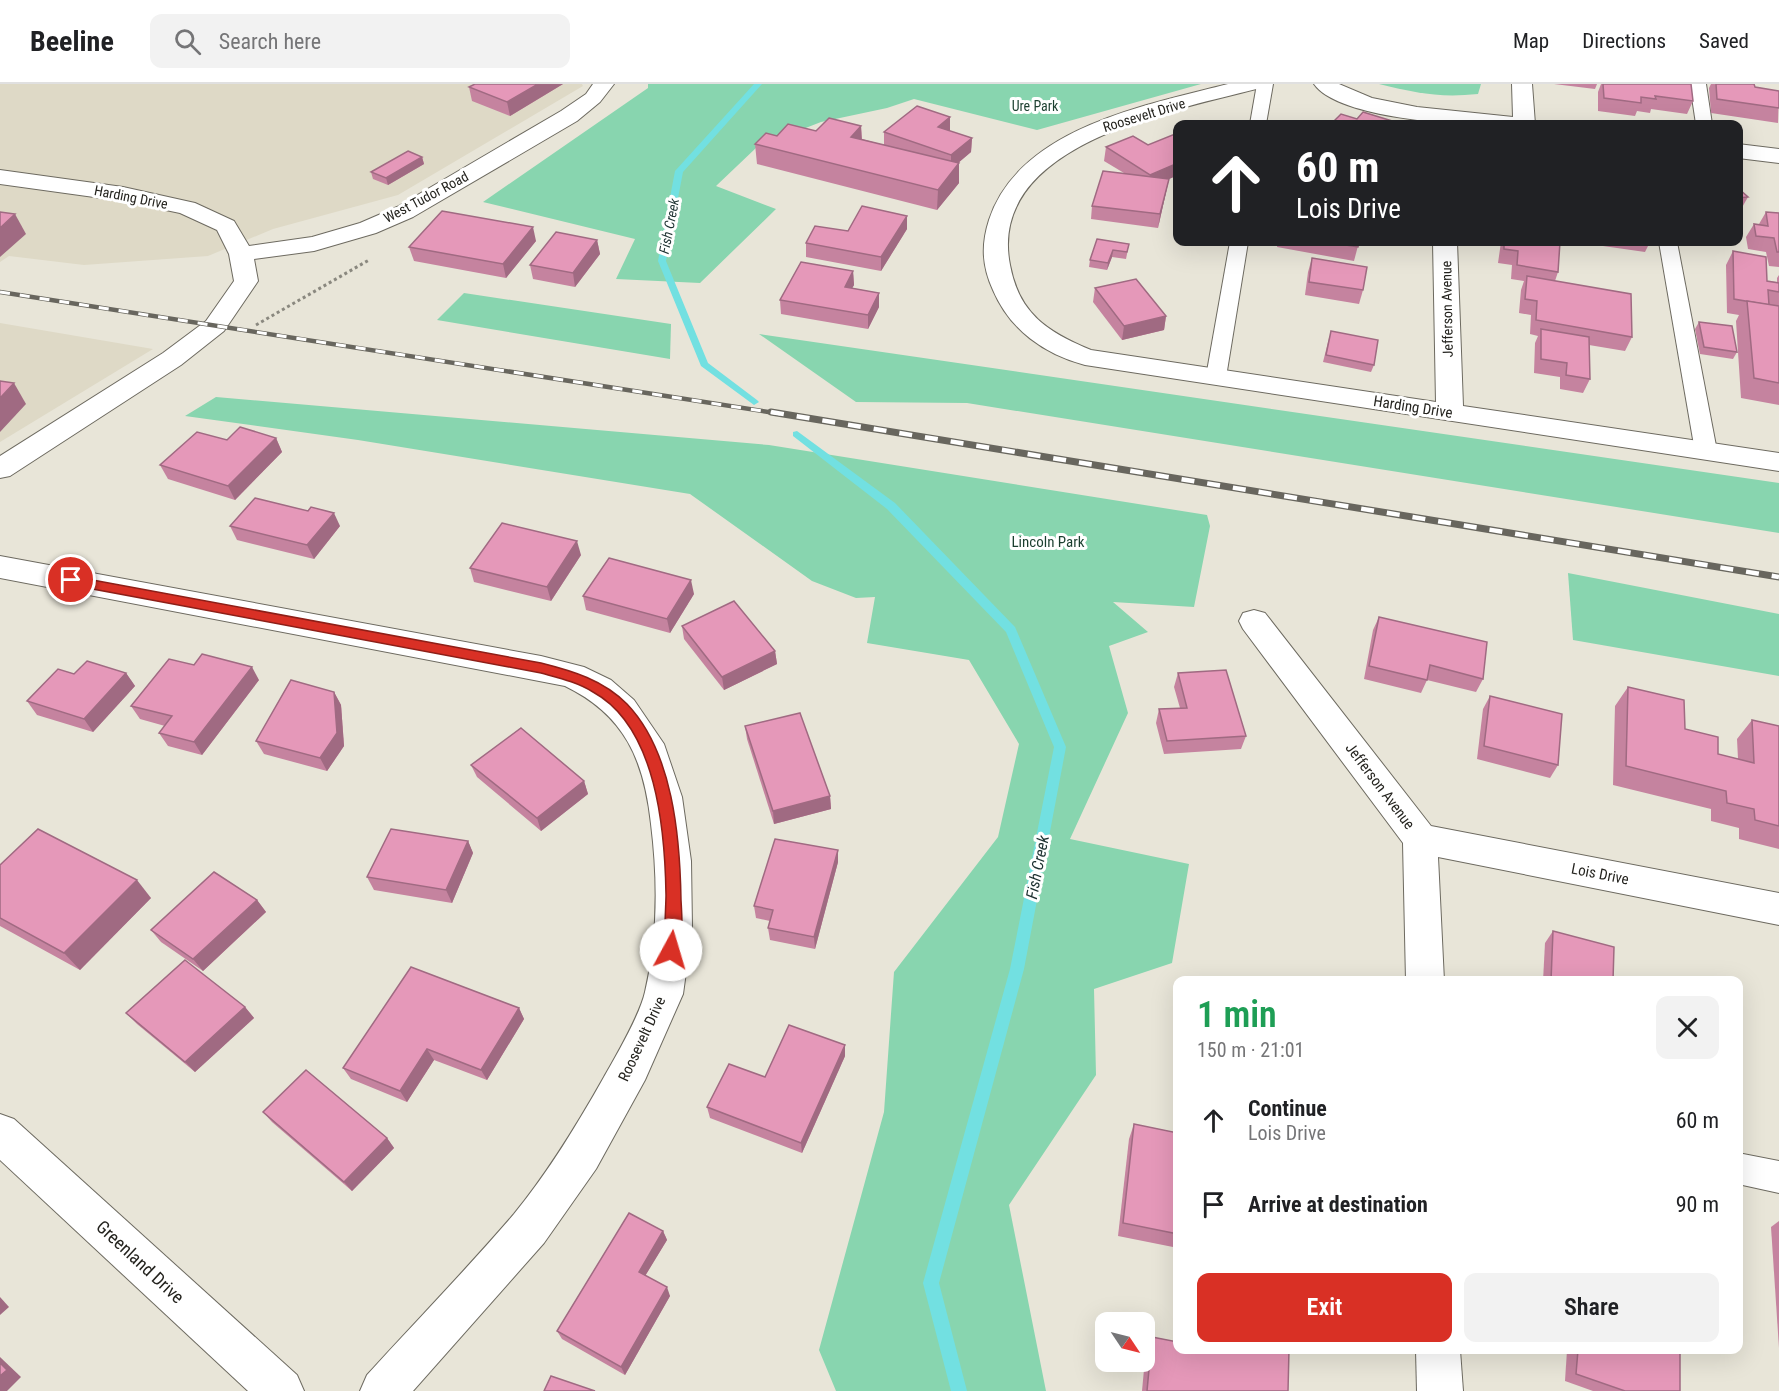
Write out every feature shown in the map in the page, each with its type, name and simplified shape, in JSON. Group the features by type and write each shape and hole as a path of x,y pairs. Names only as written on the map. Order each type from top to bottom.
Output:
{"street":[{"name":"West Tudor Road","path":"241,254 314,244 368,228 405,212 569,116 593,98 604,84"},
{"name":"Roosevelt Drive","path":"1049,342 1020,316 1001,282 994,241 1003,208 1025,174 1060,147 1109,124 1253,84"},
{"path":"1324,84 1373,105 1438,120"},
{"path":"1521,84 1524,120"},
{"path":"1743,152 1779,156"},
{"name":"Harding Drive","path":"0,177 123,194 187,208 226,226 241,254"},
{"name":"Jefferson Avenue","path":"1445,246 1450,413"},
{"path":"0,469 172,359 215,326 246,281 241,254"},
{"name":"Harding Drive","path":"1049,342 1085,357 1779,462"},
{"name":"Roosevelt Drive","path":"0,567 541,668 573,676 600,689 623,709 647,744 664,798 673,861 674,928 664,994 632,1067 582,1155 530,1228 383,1391"},
{"name":"Jefferson Avenue","path":"1254,621 1420,839 1425,976"},
{"name":"Lois Drive","path":"1420,839 1779,909"},
{"name":"Greenland Drive","path":"0,1132 280,1391"},
{"path":"1438,1354 1440,1391"}],"lane":[{"path":"1259,120 1265,84"},
{"path":"1698,84 1703,120"},
{"path":"1216,377 1238,246"},
{"path":"1669,246 1706,451"},
{"path":"1743,1169 1779,1177"}],"path":[{"path":"253,327 372,259"}],"shaded area":[{"path":"0,84 582,84 583,86 398,195 273,229 208,256 84,265 9,256 0,262"},
{"path":"0,323 153,349 0,442"}],"green space":[{"name":"Ure Park","path":"648,84 1201,84 1037,130 914,99 887,108 821,122 757,147 716,186 776,209 700,283 616,279 635,239 483,202 648,88"},
{"path":"1379,84 1481,84 1478,94 1439,95"},
{"path":"464,293 671,324 670,359 437,320"},
{"path":"759,334 1779,483 1779,533 967,403 856,402"},
{"name":"Lincoln Park","path":"216,397 769,445 1207,515 1210,526 1194,607 1113,602 1148,632 1109,646 1128,713 1070,839 1189,864 1172,963 1094,989 1096,1075 1009,1205 1046,1391 836,1391 819,1350 884,1112 894,972 998,837 1019,744 969,660 867,643 875,597 856,598 812,581 690,494 358,440 185,416"},
{"path":"1568,573 1779,614 1779,676 1573,640"}],"building":[{"path":"475,84 538,84 507,102 469,87"},
{"path":"1603,84 1691,84 1693,101 1655,96 1656,99 1641,97 1641,103 1604,98"},
{"path":"1716,84 1754,84 1755,87 1779,91 1779,108 1717,99"},
{"path":"917,106 950,117 938,127 972,138 951,155 884,132"},
{"path":"1363,112 1389,120 1335,120 1341,114 1357,119"},
{"path":"829,118 861,126 851,137 959,163 938,190 755,144 766,133 777,136 788,124 816,131"},
{"path":"1173,135 1173,165 1150,175 1106,147 1133,136 1148,145"},
{"path":"408,151 422,157 386,178 371,172"},
{"path":"1103,171 1169,179 1160,214 1092,206"},
{"path":"862,206 907,216 881,257 806,243 815,226 848,231"},
{"path":"442,211 533,227 503,264 409,247"},
{"path":"0,212 15,214 0,228"},
{"path":"1766,212 1779,213 1779,252 1777,252 1774,238 1756,236 1754,224 1768,226"},
{"path":"556,232 597,240 573,273 530,265"},
{"path":"1097,239 1129,244 1127,252 1113,250 1108,263 1090,260"},
{"path":"1504,246 1560,246 1558,272 1517,265 1518,251 1504,249"},
{"path":"1733,251 1766,257 1767,281 1779,283 1779,292 1768,290 1769,305 1734,299"},
{"path":"1312,258 1367,267 1363,290 1309,282"},
{"path":"801,262 853,271 845,287 879,293 868,315 780,300"},
{"path":"1527,276 1631,294 1632,337 1536,320 1537,301 1525,299"},
{"path":"1136,279 1166,316 1124,326 1095,288"},
{"path":"1747,301 1779,306 1779,383 1754,378"},
{"path":"1699,322 1732,326 1737,352 1704,347"},
{"path":"1541,329 1589,337 1590,379 1566,375 1567,363 1541,359"},
{"path":"1331,331 1378,340 1374,365 1326,355"},
{"path":"0,381 14,383 0,398"},
{"path":"240,427 276,438 228,486 160,465 197,432 227,440"},
{"path":"255,498 308,511 311,507 334,513 307,545 230,526"},
{"path":"502,523 577,541 547,587 470,568"},
{"path":"609,558 691,580 667,619 583,596"},
{"path":"734,601 775,651 722,677 682,626"},
{"path":"1379,617 1487,642 1483,679 1430,665 1427,680 1369,666"},
{"path":"202,654 252,667 194,742 159,733 172,716 131,706 169,659 194,665"},
{"path":"87,661 126,673 84,719 27,701 58,669 74,674"},
{"path":"1226,670 1246,736 1167,741 1159,709 1187,708 1178,673"},
{"path":"291,680 334,692 337,733 320,758 256,741"},
{"path":"1628,687 1684,700 1685,729 1718,737 1718,754 1754,763 1752,720 1779,726 1779,826 1755,820 1754,809 1727,803 1726,791 1626,766"},
{"path":"1490,696 1562,714 1558,765 1484,746"},
{"path":"800,713 830,796 773,811 745,726"},
{"path":"521,728 584,781 537,818 471,765"},
{"path":"38,829 137,880 64,953 0,918 0,865"},
{"path":"391,829 468,841 446,890 367,877"},
{"path":"775,839 838,850 814,937 768,928 773,910 754,906"},
{"path":"214,872 257,900 193,959 151,930"},
{"path":"1553,931 1614,947 1613,976 1551,976"},
{"path":"185,960 245,1007 185,1062 126,1013"},
{"path":"411,967 519,1008 481,1070 427,1049 400,1091 343,1068"},
{"path":"789,1025 845,1045 801,1143 707,1107 729,1064 765,1077"},
{"path":"306,1070 387,1138 344,1182 263,1112"},
{"path":"1134,1124 1173,1132 1173,1233 1123,1223"},
{"path":"629,1213 663,1231 639,1272 667,1287 621,1367 557,1331"},
{"path":"1155,1338 1173,1341 1173,1354 1289,1354 1288,1391 1147,1391 1149,1372 1155,1372"},
{"path":"1578,1354 1680,1354 1680,1391 1625,1391 1576,1374"},
{"path":"0,1363 7,1370 0,1376"},
{"path":"551,1376 595,1391 544,1391"}],"waterway":[{"name":"Fish Creek","path":"754,402 704,364 662,261 679,171 758,84"},
{"name":"Fish Creek","path":"797,434 891,506 1011,630 1060,747 1017,969 931,1283 959,1391"}],"railway":[{"path":"0,292 781,414"},
{"path":"771,412 1779,577"}],"route":[{"path":"71,580 541,668 573,676 600,689 623,709 647,744 664,798 673,861 674,928 671,950"}]}
